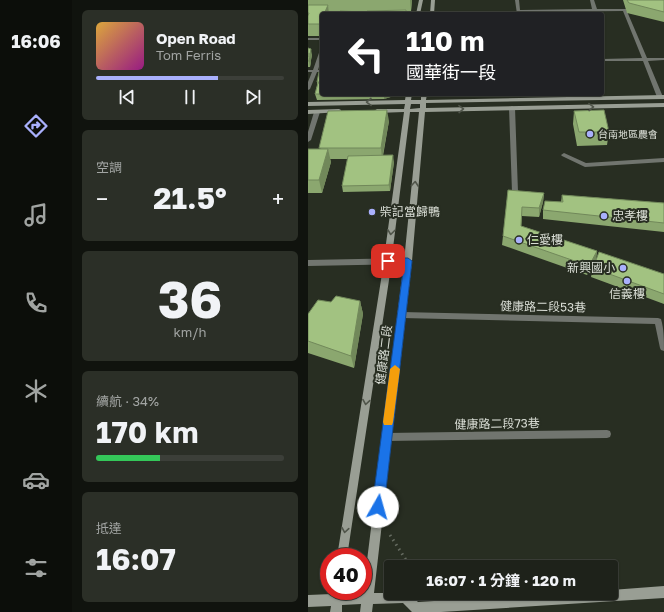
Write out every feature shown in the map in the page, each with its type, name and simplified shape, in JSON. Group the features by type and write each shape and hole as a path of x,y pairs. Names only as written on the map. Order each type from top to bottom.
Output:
{"street":[{"path":"419,12 421,0"},
{"path":"432,12 433,0"},
{"name":"健康路二段","path":"343,548 388,261 409,96"},
{"name":"健康路二段","path":"372,562 402,315 424,96"},
{"path":"423,106 529,97 662,97"},
{"path":"308,104 512,108 664,105"},
{"path":"369,111 408,106"},
{"path":"308,112 347,111"},
{"path":"308,264 408,261"},
{"path":"372,598 405,597 416,608 664,592"},
{"path":"308,601 320,599"},
{"path":"336,612 337,600"},
{"name":"健康路二段","path":"366,612 368,600"}],"lane":[{"path":"517,0 519,12"},
{"path":"592,0 595,11"},
{"path":"575,12 625,10 662,97"},
{"path":"308,14 320,14"},
{"path":"308,39 320,39"},
{"path":"308,89 320,56"},
{"path":"604,60 664,59"},
{"path":"308,71 320,71"},
{"path":"512,108 515,192"},
{"path":"308,140 316,112"},
{"path":"564,155 585,165 664,160"},
{"name":"健康路二段53巷","path":"402,315 658,321 664,348"},
{"name":"健康路二段73巷","path":"386,437 608,434"}],"path":[{"path":"388,533 406,560"}],"building":[{"path":"627,0 664,0 664,12 629,3"},
{"path":"308,5 328,5 325,12 320,12 320,24 308,24"},
{"path":"406,10 406,12 367,12"},
{"path":"340,11 363,12 340,12"},
{"path":"308,48 311,49 310,54 308,54"},
{"path":"319,72 320,82 317,82"},
{"path":"318,83 320,83 320,94 315,94"},
{"path":"387,110 381,148 319,148 328,111"},
{"path":"604,110 609,132 579,132 574,111"},
{"path":"308,149 328,149 319,180 308,180"},
{"path":"393,155 389,185 342,186 348,156"},
{"path":"508,190 544,193 539,208 522,207 521,226 597,251 589,266 503,236"},
{"path":"562,195 664,203 664,223 543,210 545,201 563,202"},
{"path":"599,252 664,274 664,294 593,268"},
{"path":"336,296 360,301 351,356 308,341 308,314 318,300 331,302"}],"slow traffic":[{"path":"388,422 395,369"}],"place":[{"name":"台南地區農會","path":"590,134"},
{"name":"柴記當歸鴨","path":"372,212"},
{"name":"忠孝樓","path":"604,216"},
{"name":"仁愛樓","path":"519,240"},
{"name":"新興國小","path":"623,268"},
{"name":"信義樓","path":"627,281"}],"route":[{"path":"378,507 408,261 388,261"}]}
